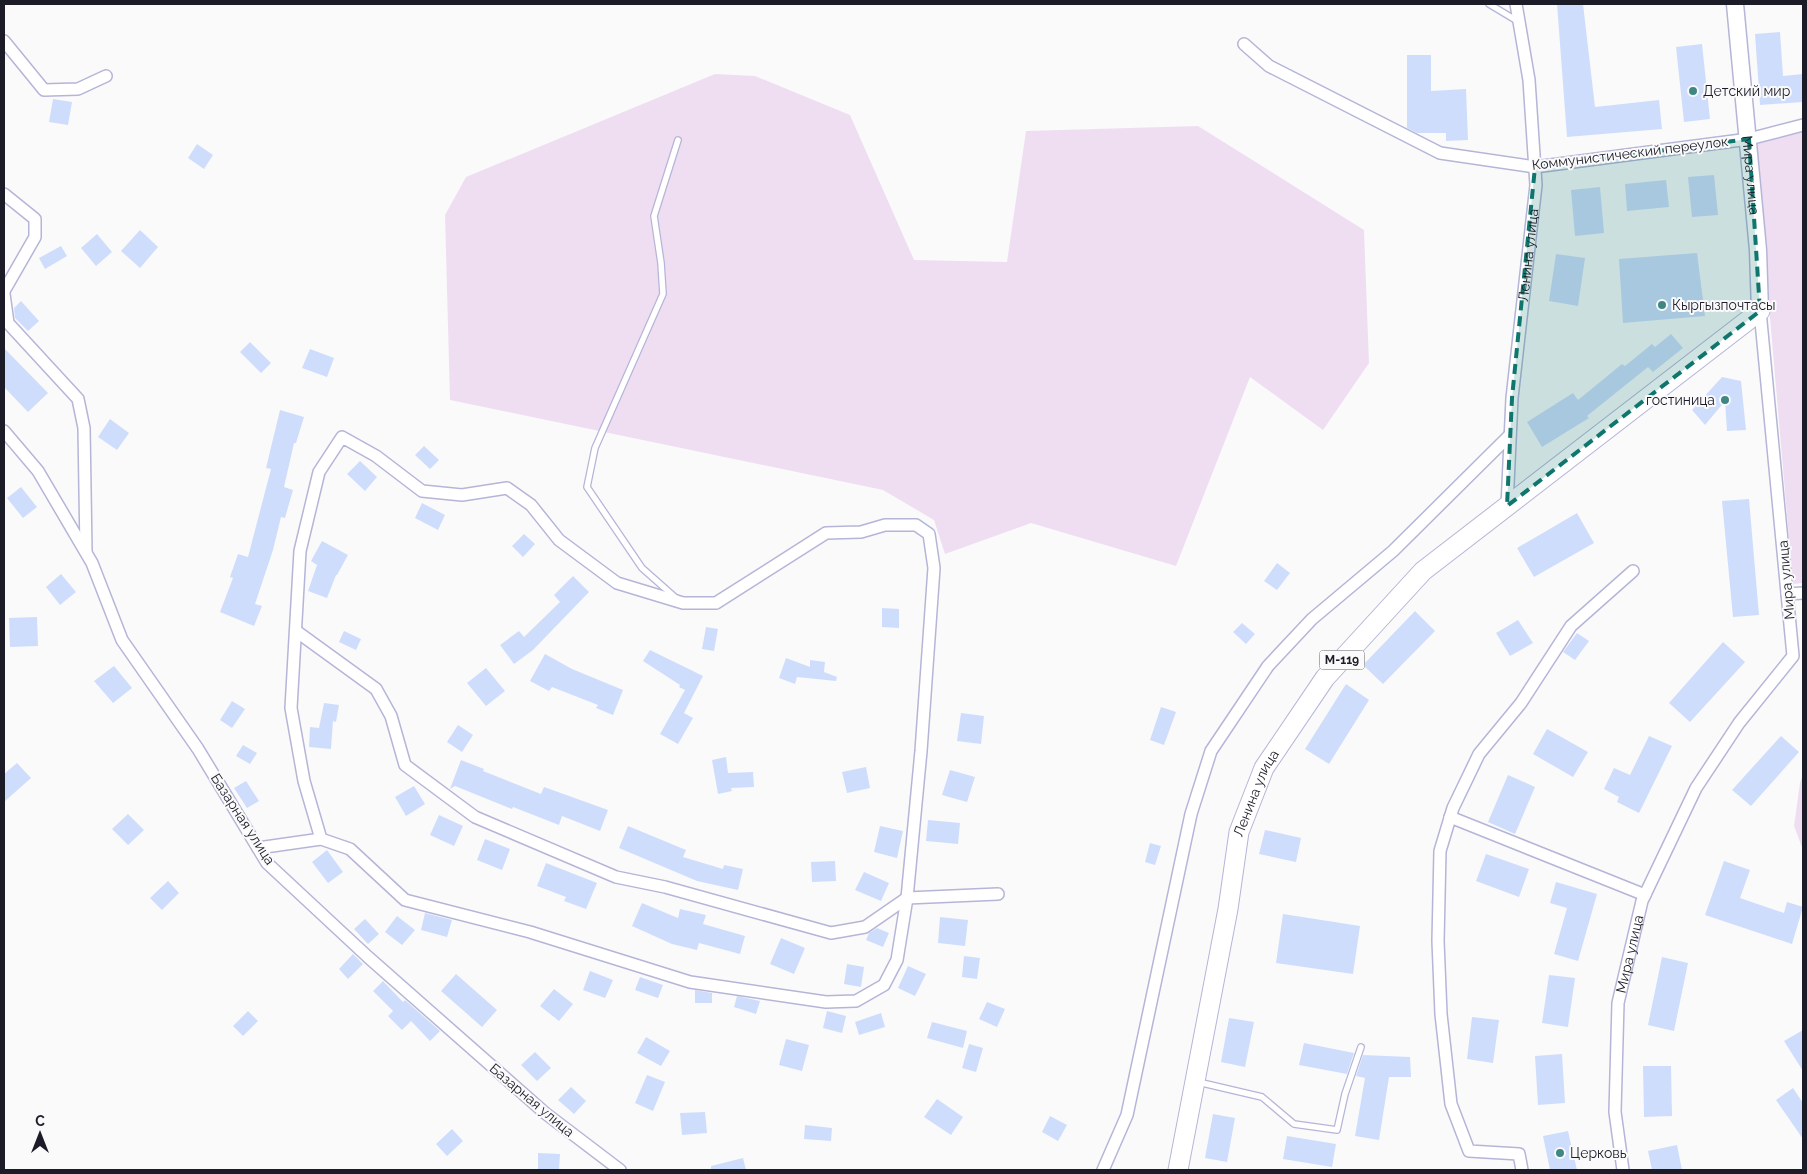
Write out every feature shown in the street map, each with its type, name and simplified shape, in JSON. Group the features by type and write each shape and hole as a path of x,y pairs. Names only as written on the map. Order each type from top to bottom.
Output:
{"main road":[{"name":"Ленина улица","path":"1178,1170 1228,909 1239,832 1264,768 1325,678 1423,571 1760,310"}],"street":[{"name":"Ленина улица","path":"1507,506 1510,435 1536,184 1529,80 1516,4"},
{"name":"Мира улица","path":"1623,1170 1615,1112 1618,1003 1645,895 1696,788 1739,723 1792,656 1760,310 1758,250 1749,139 1735,4"},
{"path":"4,42 44,90 78,89 106,76"},
{"name":"Коммунистический переулок","path":"1244,44 1269,66 1440,153 1535,167 1749,139 1803,125"},
{"path":"4,194 34,219 34,237 4,293 8,323 78,399 84,428 86,553"},
{"name":"Базарная улица","path":"4,431 38,471 86,553 122,640 198,749 267,863 368,957 545,1113 620,1170"},
{"path":"1102,1170 1127,1115 1191,814 1211,751 1268,666 1293,639 1312,619 1393,551 1510,435"},
{"path":"258,848 321,839 350,849 404,900 530,932 690,982 826,1002 856,1001 884,986 897,960 907,898 921,751 934,568 929,534 916,525 885,525 860,532 826,534 716,603 683,603 617,583 558,540 530,505 507,488 462,495 422,492 376,456 342,437 319,472 300,551 291,708 304,781 321,839"},
{"path":"1522,1170 1519,1154 1469,1151 1452,1104 1441,1014 1438,941 1440,851 1450,817 1479,754 1521,703 1571,626 1633,571"},
{"path":"1787,594 1803,593"},
{"path":"296,631 376,689 391,716 405,765 475,816 616,877 674,889 831,933 865,927 907,898 998,894"},
{"path":"1450,817 1645,895"}],"lane":[{"path":"1489,4 1519,22"},
{"path":"678,140 654,216 661,263 663,294 595,448 587,487 642,568 683,603"},
{"path":"1195,1081 1262,1097 1294,1124 1337,1130 1345,1094 1361,1047"}],"highlighted area":[{"path":"1749,139 1760,311 1507,506 1512,398 1535,167"}],"shaded area":[{"path":"715,74 755,76 850,115 914,260 1007,262 1026,131 1198,126 1364,230 1369,363 1323,430 1250,377 1176,566 1031,523 945,554 934,520 883,490 450,400 445,215 466,177"},
{"path":"1803,132 1803,583 1793,584 1755,144"},
{"path":"1803,774 1803,850 1794,826"}],"building":[{"path":"1557,4 1583,4 1595,107 1659,100 1662,129 1567,137"},
{"path":"1780,32 1783,76 1803,74 1803,102 1760,105 1755,34"},
{"path":"1702,44 1710,119 1684,122 1676,47"},
{"path":"1407,55 1431,55 1431,91 1466,89 1468,140 1446,141 1446,133 1417,133 1407,128"},
{"path":"53,99 72,102 68,125 49,122"},
{"path":"197,144 213,155 204,169 188,158"},
{"path":"1714,175 1718,215 1692,217 1688,177"},
{"path":"1666,180 1669,207 1627,211 1625,184"},
{"path":"1600,187 1604,233 1575,236 1571,190"},
{"path":"140,230 158,247 140,268 121,251"},
{"path":"97,234 112,252 96,266 81,248"},
{"path":"61,246 67,256 45,269 39,258"},
{"path":"1697,253 1705,316 1623,323 1619,259"},
{"path":"1556,254 1585,258 1578,306 1549,301"},
{"path":"21,301 39,321 28,331 15,318 14,308"},
{"path":"1671,334 1683,348 1653,372 1648,367 1587,416 1589,418 1542,447 1527,422 1573,393 1578,400 1622,364 1625,366 1652,344 1655,347"},
{"path":"250,342 271,363 261,373 240,352"},
{"path":"4,348 48,393 28,412 4,387"},
{"path":"310,349 334,358 327,377 302,368"},
{"path":"1722,377 1741,381 1746,430 1727,431 1725,401 1705,425 1692,410"},
{"path":"280,410 304,417 296,443 294,443 284,487 293,490 285,518 281,517 273,550 255,604 262,606 254,626 220,612 233,578 230,577 238,554 248,557 271,469 266,468"},
{"path":"110,419 129,433 117,450 98,437"},
{"path":"424,446 439,460 430,469 415,455"},
{"path":"360,461 377,477 365,491 347,474"},
{"path":"21,487 37,507 23,518 7,498"},
{"path":"1749,499 1759,615 1733,617 1722,501"},
{"path":"422,503 445,515 438,530 415,518"},
{"path":"1577,513 1594,543 1534,577 1517,548"},
{"path":"524,534 535,544 523,557 512,546"},
{"path":"322,541 348,555 336,575 327,598 308,591 317,565 311,561"},
{"path":"1277,563 1290,573 1277,590 1264,581"},
{"path":"61,574 76,592 60,605 46,587"},
{"path":"573,576 589,592 533,650 514,664 500,645 519,631 524,637 560,602 554,595"},
{"path":"882,608 899,609 899,628 882,627"},
{"path":"1415,611 1435,631 1383,684 1363,665"},
{"path":"37,617 38,646 10,647 9,618"},
{"path":"1518,620 1533,643 1510,656 1496,633"},
{"path":"1242,623 1255,634 1246,644 1233,632"},
{"path":"706,627 718,629 714,651 702,649"},
{"path":"344,631 361,639 356,650 339,642"},
{"path":"1577,633 1589,641 1575,660 1563,652"},
{"path":"1723,642 1745,662 1690,722 1669,703"},
{"path":"650,650 703,676 684,713 693,718 678,744 660,734 685,690 643,661"},
{"path":"545,654 572,669 623,690 613,715 596,708 598,705 552,687 549,691 530,681"},
{"path":"786,658 810,667 810,660 825,662 824,672 837,677 836,681 797,677 795,684 779,678"},
{"path":"114,666 132,688 113,703 94,681"},
{"path":"486,668 505,691 486,706 467,683"},
{"path":"1346,684 1369,700 1329,764 1305,749"},
{"path":"232,701 245,709 232,728 220,720"},
{"path":"324,703 339,705 336,722 333,721 331,749 309,747 310,727 319,728"},
{"path":"1161,707 1176,712 1164,745 1150,740"},
{"path":"961,713 984,716 981,744 957,741"},
{"path":"458,725 473,735 462,752 447,742"},
{"path":"1547,729 1588,752 1573,777 1533,754"},
{"path":"1649,736 1672,746 1639,813 1617,802 1619,797 1604,789 1614,768 1630,775"},
{"path":"1781,736 1799,752 1751,806 1732,790"},
{"path":"243,745 257,753 250,764 236,756"},
{"path":"726,757 728,773 753,772 754,787 731,788 732,791 718,794 712,760"},
{"path":"461,760 484,769 483,771 541,794 544,787 608,810 600,831 562,816 559,825 513,807 512,809 455,786 450,789"},
{"path":"17,763 31,778 4,802 4,774"},
{"path":"866,767 870,788 847,793 842,772"},
{"path":"950,770 975,777 967,802 942,795"},
{"path":"1508,775 1535,787 1515,834 1488,822"},
{"path":"246,781 259,801 247,808 234,788"},
{"path":"414,786 425,804 406,816 395,797"},
{"path":"128,814 144,830 128,845 112,829"},
{"path":"439,815 463,826 454,846 430,835"},
{"path":"928,820 960,823 958,844 926,841"},
{"path":"628,826 686,850 683,857 723,869 724,865 743,869 738,890 697,881 619,848"},
{"path":"880,826 903,831 897,858 874,852"},
{"path":"1265,830 1301,838 1296,862 1259,854"},
{"path":"485,839 510,849 502,870 477,860"},
{"path":"1150,843 1161,846 1155,865 1145,862"},
{"path":"327,850 343,872 328,883 312,862"},
{"path":"1486,854 1529,869 1519,897 1476,881"},
{"path":"835,861 836,881 812,882 811,862"},
{"path":"1724,861 1750,870 1740,898 1784,913 1787,902 1803,907 1792,944 1705,915"},
{"path":"546,863 597,883 586,909 564,901 566,897 537,886"},
{"path":"864,872 889,883 881,901 855,890"},
{"path":"168,881 179,893 162,910 150,898"},
{"path":"1556,882 1597,894 1578,961 1554,954 1567,908 1550,903"},
{"path":"642,903 678,918 680,909 706,915 703,924 745,936 740,954 699,943 697,950 672,944 632,926"},
{"path":"425,913 452,920 447,937 421,930"},
{"path":"1283,914 1360,926 1353,974 1276,963"},
{"path":"397,916 415,930 402,945 385,932"},
{"path":"940,917 968,920 965,946 938,943"},
{"path":"365,919 379,934 368,944 354,929"},
{"path":"877,928 889,933 883,947 866,940 869,933"},
{"path":"781,938 805,948 794,974 770,964"},
{"path":"353,954 363,964 348,979 339,969"},
{"path":"964,956 980,958 977,979 962,977"},
{"path":"1662,957 1688,963 1674,1031 1648,1025"},
{"path":"847,964 864,967 861,987 844,984"},
{"path":"908,966 926,974 915,996 898,988"},
{"path":"590,971 613,980 605,998 583,990"},
{"path":"456,974 497,1010 482,1027 441,991"},
{"path":"1549,975 1575,978 1568,1027 1542,1023"},
{"path":"640,977 663,985 658,998 635,990"},
{"path":"383,981 403,1002 405,1000 440,1031 430,1041 411,1021 402,1030 388,1016 393,1011 373,991"},
{"path":"554,989 573,1004 559,1021 540,1006"},
{"path":"695,990 712,993 712,1003 695,1003"},
{"path":"737,996 760,1001 756,1014 734,1007"},
{"path":"987,1002 1005,1009 997,1027 979,1019"},
{"path":"248,1011 258,1021 243,1036 233,1026"},
{"path":"827,1011 846,1016 842,1033 823,1028"},
{"path":"881,1013 885,1027 859,1035 855,1022"},
{"path":"1472,1017 1499,1020 1493,1063 1467,1059"},
{"path":"1229,1018 1254,1022 1245,1067 1221,1062"},
{"path":"932,1022 967,1031 963,1048 927,1038"},
{"path":"1803,1030 1803,1071 1784,1041"},
{"path":"646,1037 670,1051 661,1066 637,1053"},
{"path":"786,1039 809,1045 802,1071 779,1065"},
{"path":"1304,1043 1354,1053 1347,1074 1299,1065"},
{"path":"969,1044 983,1048 976,1072 962,1068"},
{"path":"535,1052 551,1068 537,1081 521,1065"},
{"path":"1562,1054 1565,1103 1538,1105 1535,1056"},
{"path":"1363,1055 1410,1057 1411,1077 1389,1077 1379,1140 1355,1136 1365,1078 1356,1076"},
{"path":"1643,1066 1671,1066 1672,1116 1644,1117"},
{"path":"647,1075 665,1082 653,1111 635,1103"},
{"path":"571,1087 586,1101 574,1114 558,1100"},
{"path":"1793,1088 1803,1103 1803,1139 1776,1100"},
{"path":"937,1099 963,1117 951,1135 924,1117"},
{"path":"705,1112 707,1133 682,1135 680,1113"},
{"path":"1213,1114 1235,1118 1227,1162 1205,1158"},
{"path":"1050,1116 1067,1125 1058,1141 1042,1132"},
{"path":"805,1125 832,1128 831,1141 804,1139"},
{"path":"452,1129 463,1141 447,1156 436,1144"},
{"name":"Церковь","path":"1568,1131 1577,1170 1550,1170 1543,1136"},
{"path":"1287,1136 1336,1144 1332,1167 1283,1159"},
{"path":"1677,1145 1682,1170 1652,1170 1648,1151"},
{"path":"538,1153 560,1154 559,1170 538,1170"},
{"path":"743,1158 746,1170 711,1170 711,1166"}],"place":[{"name":"Детский мир","path":"1693,91"},
{"name":"Кыргызпочтасы","path":"1662,305"},
{"name":"гостиница","path":"1725,400"},
{"name":"Церковь","path":"1560,1153"}]}
